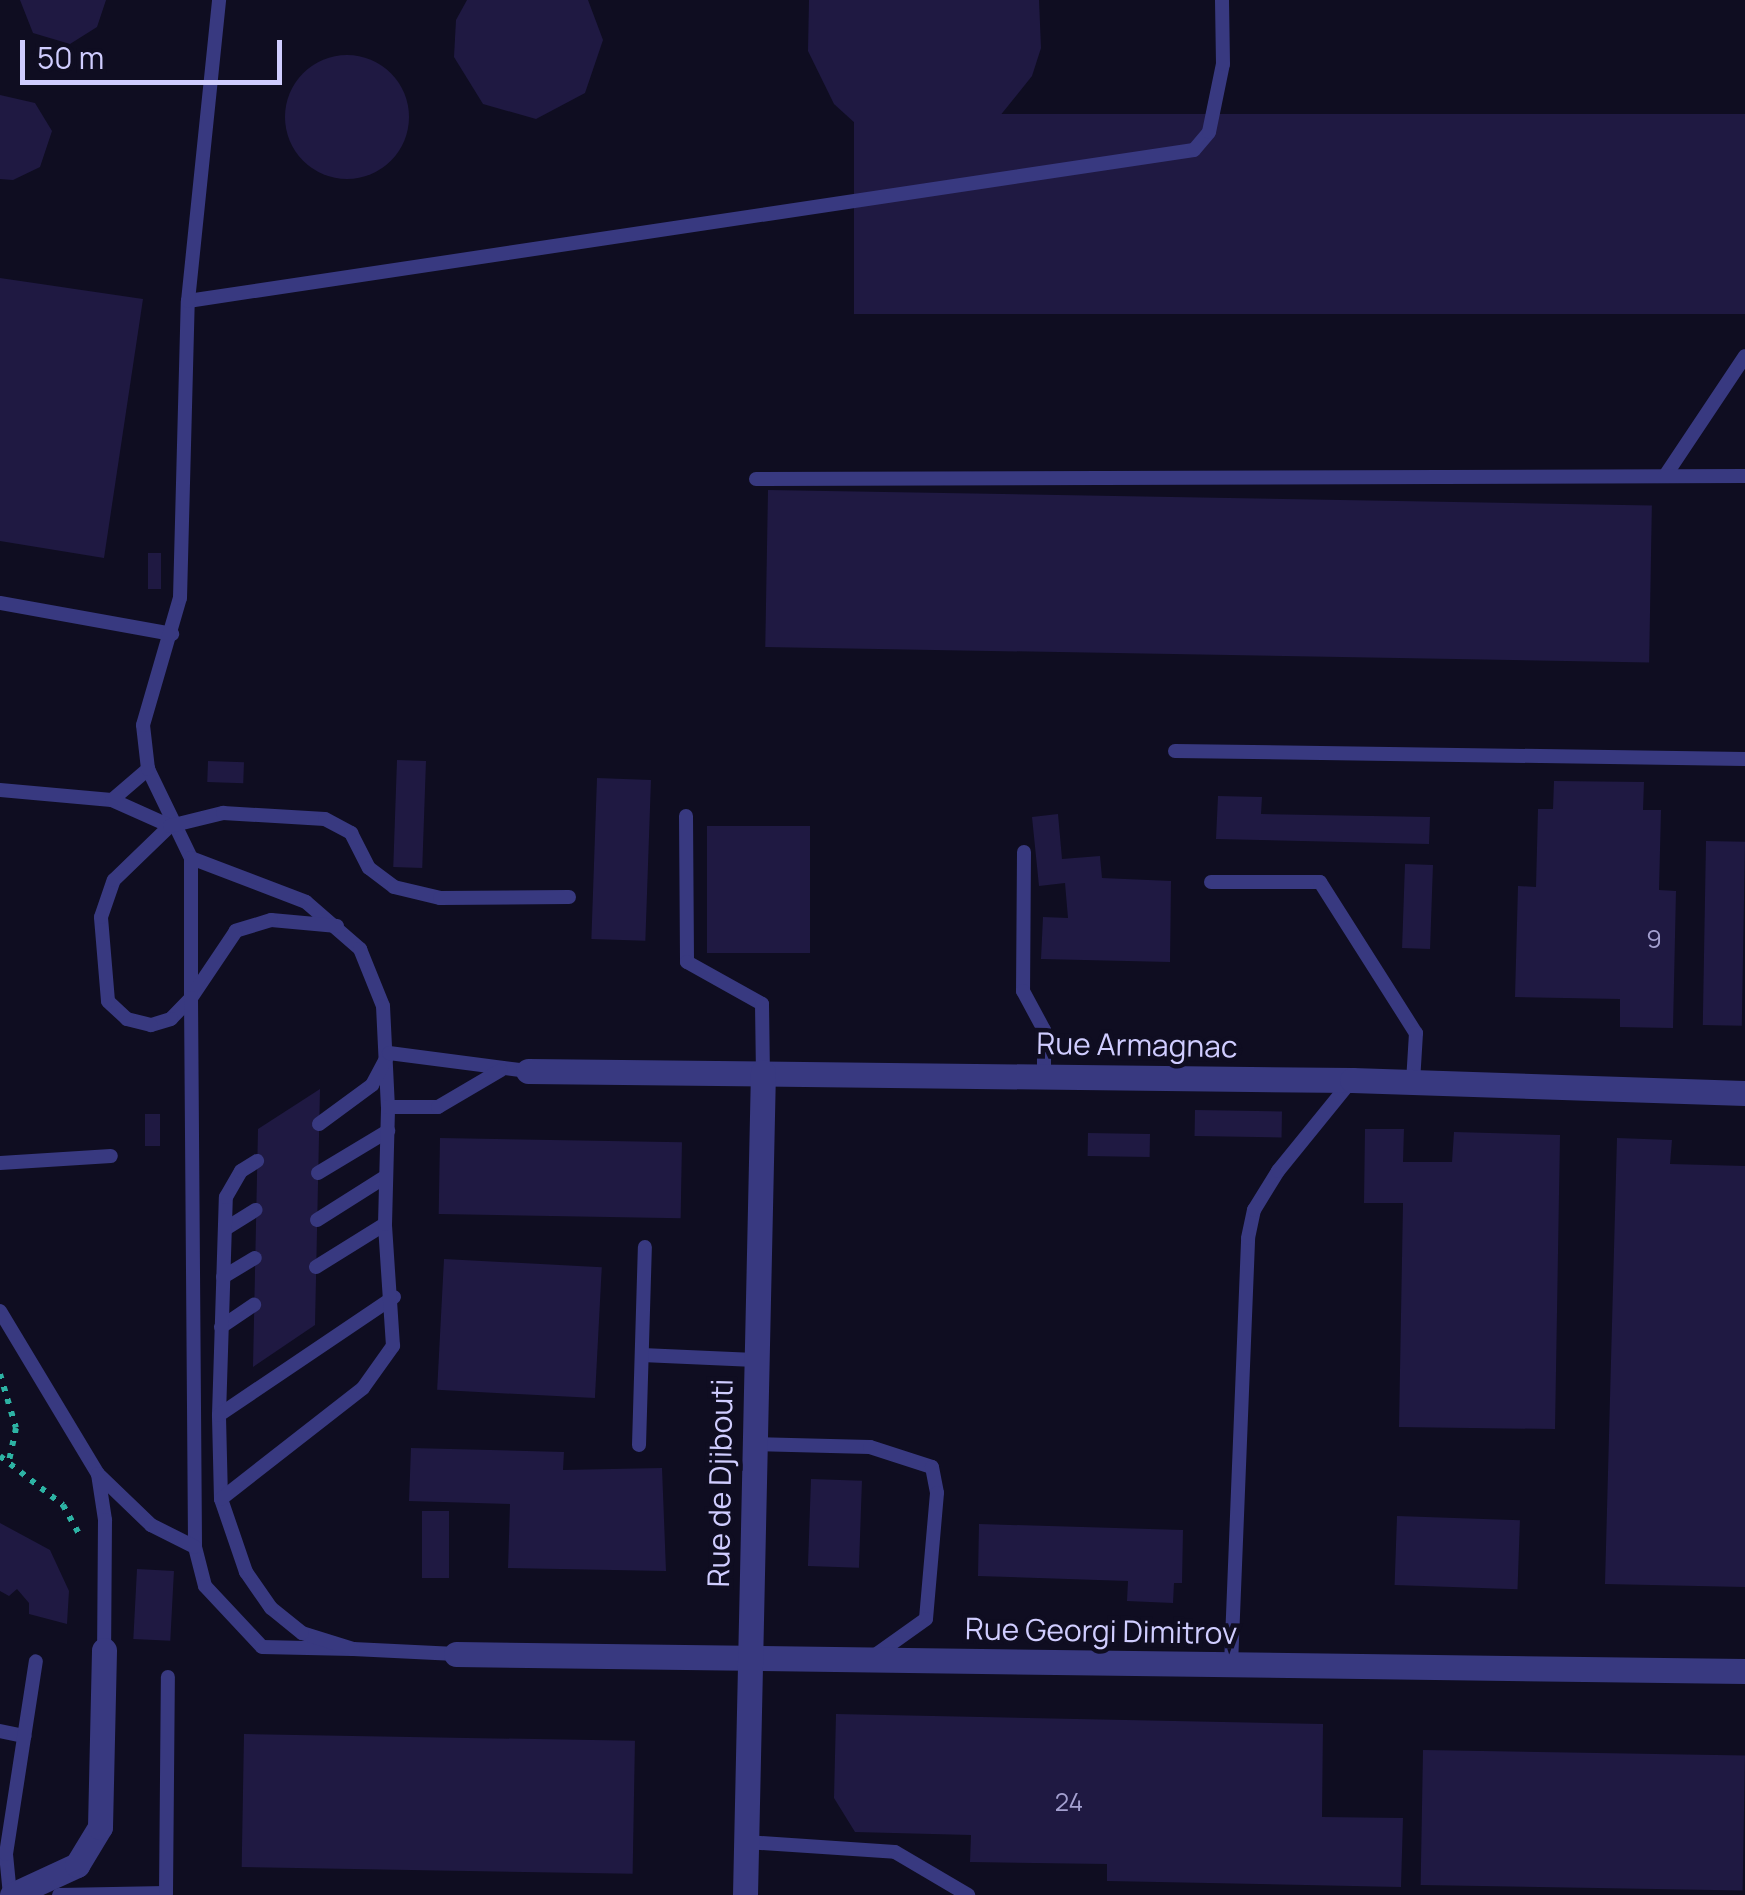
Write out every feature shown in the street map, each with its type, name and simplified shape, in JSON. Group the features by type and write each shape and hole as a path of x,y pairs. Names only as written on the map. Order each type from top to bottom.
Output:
{"street":[{"name":"Rue Armagnac","path":"528,1070 1352,1080 1745,1093"},
{"name":"Rue de Djibouti","path":"745,1895 763,1072"},
{"path":"11,1895 78,1865 100,1827 104,1650"},
{"name":"Rue Georgi Dimitrov","path":"456,1654 1745,1671"}],"lane":[{"path":"219,0 188,301 180,598 143,726 148,769 170,826 191,858 195,1547 205,1586 262,1647 456,1654"},
{"path":"188,301 1194,150 1210,132 1223,64 1222,0"},
{"path":"1665,476 1745,356"},
{"path":"756,478 1745,476"},
{"path":"0,604 172,634"},
{"path":"1175,751 1745,759"},
{"path":"112,800 148,769"},
{"path":"0,790 112,800 170,826"},
{"path":"337,926 270,920 236,932 191,998 171,1019 151,1025 127,1019 108,1001 101,962 101,918 114,880 170,826 224,813 325,819 351,833 369,868 394,886 440,898 569,897"},
{"path":"686,816 687,962 762,1004 763,1072"},
{"path":"1024,852 1023,992 1044,1030 1044,1076"},
{"path":"191,858 306,902 337,926 360,949 377,990 389,1053 385,1224 394,1297 393,1346 380,1368 221,1499"},
{"path":"1211,882 1320,882 1416,1033 1414,1082"},
{"path":"389,1053 501,1070 528,1070"},
{"path":"319,1124 372,1084 389,1053"},
{"path":"388,1107 438,1107 501,1070"},
{"path":"1231,1666 1248,1238 1254,1210 1278,1171 1352,1080"},
{"path":"318,1173 388,1131"},
{"path":"0,1163 111,1156"},
{"path":"258,1161 230,1184 224,1230 218,1414 221,1499 246,1572 270,1608 302,1633 352,1648"},
{"path":"317,1220 385,1177"},
{"path":"224,1230 256,1210"},
{"path":"316,1267 385,1224"},
{"path":"638,1445 645,1247"},
{"path":"223,1277 255,1258"},
{"path":"218,1414 394,1297"},
{"path":"221,1327 254,1305"},
{"path":"0,1312 98,1474 151,1525 195,1547"},
{"path":"642,1354 755,1360"},
{"path":"753,1444 870,1447 932,1467 936,1492 926,1619 869,1660"},
{"path":"98,1474 105,1520 104,1650"},
{"path":"11,1895 6,1854 36,1661"},
{"path":"59,1895 166,1893 168,1677"},
{"path":"0,1732 24,1736"},
{"path":"746,1842 895,1852 968,1895"}],"path":[{"path":"0,1374 16,1428 8,1460"},
{"path":"0,1456 63,1505 84,1548"}],"building":[{"path":"20,0 106,0 97,27 70,44 33,33"},
{"path":"467,0 588,0 603,40 585,93 536,119 483,104 454,57 456,20"},
{"path":"809,0 1039,0 1041,48 1032,76 995,122 940,144 911,145 856,124 834,104 808,51"},
{"path":"347,55 371,60 391,73 404,93 409,117 404,141 391,161 371,174 347,179 323,174 303,161 290,141 285,117 290,93 303,73 323,60"},
{"path":"0,95 35,103 52,131 40,167 13,180 0,179"},
{"path":"854,114 1745,114 1745,314 854,314"},
{"path":"0,278 143,299 104,558 0,541"},
{"path":"768,490 1652,505 1649,662 765,647"},
{"path":"148,553 161,553 161,589 148,589"},
{"path":"397,760 426,761 422,868 393,867"},
{"path":"208,761 244,762 243,783 207,782"},
{"path":"597,778 651,780 645,941 591,939"},
{"path":"1554,781 1644,782 1643,810 1661,810 1659,890 1676,891 1673,1028 1620,1027 1620,999 1515,997 1518,886 1536,887 1538,809 1553,809"},
{"path":"1218,796 1262,797 1261,814 1430,817 1429,844 1216,839"},
{"path":"1058,814 1062,859 1100,856 1102,878 1171,881 1170,962 1041,959 1043,917 1068,918 1065,883 1039,886 1032,817"},
{"path":"707,826 810,826 810,953 707,953"},
{"path":"1706,841 1745,842 1742,1026 1703,1025"},
{"path":"1405,864 1433,865 1430,949 1402,948"},
{"path":"320,1089 315,1325 253,1367 258,1129"},
{"path":"1195,1110 1282,1112 1282,1138 1195,1136"},
{"path":"145,1114 160,1114 160,1146 145,1146"},
{"path":"1365,1129 1404,1129 1403,1162 1452,1162 1454,1132 1560,1135 1555,1429 1399,1427 1403,1203 1364,1203"},
{"path":"1088,1133 1150,1134 1150,1157 1088,1156"},
{"path":"440,1138 682,1142 681,1218 439,1214"},
{"path":"1617,1138 1672,1140 1670,1164 1745,1166 1745,1587 1605,1584"},
{"path":"444,1259 602,1267 595,1398 437,1390"},
{"path":"411,1448 564,1452 563,1470 662,1468 666,1571 508,1568 510,1504 409,1501"},
{"path":"811,1479 862,1481 859,1568 808,1566"},
{"path":"422,1511 449,1511 449,1578 422,1578"},
{"path":"1397,1516 1520,1520 1518,1589 1395,1585"},
{"path":"0,1523 50,1550 69,1591 67,1624 29,1614 29,1603 17,1589 9,1596 0,1591"},
{"path":"979,1524 1183,1530 1182,1583 1174,1583 1173,1603 1127,1601 1128,1581 978,1576"},
{"path":"137,1569 174,1571 170,1641 133,1639"},
{"path":"836,1714 1323,1724 1322,1817 1403,1818 1401,1887 1107,1881 1107,1864 970,1862 971,1835 855,1832 834,1798"},
{"path":"244,1734 635,1741 633,1874 242,1867"},
{"path":"1423,1750 1745,1756 1743,1891 1421,1885"}]}
